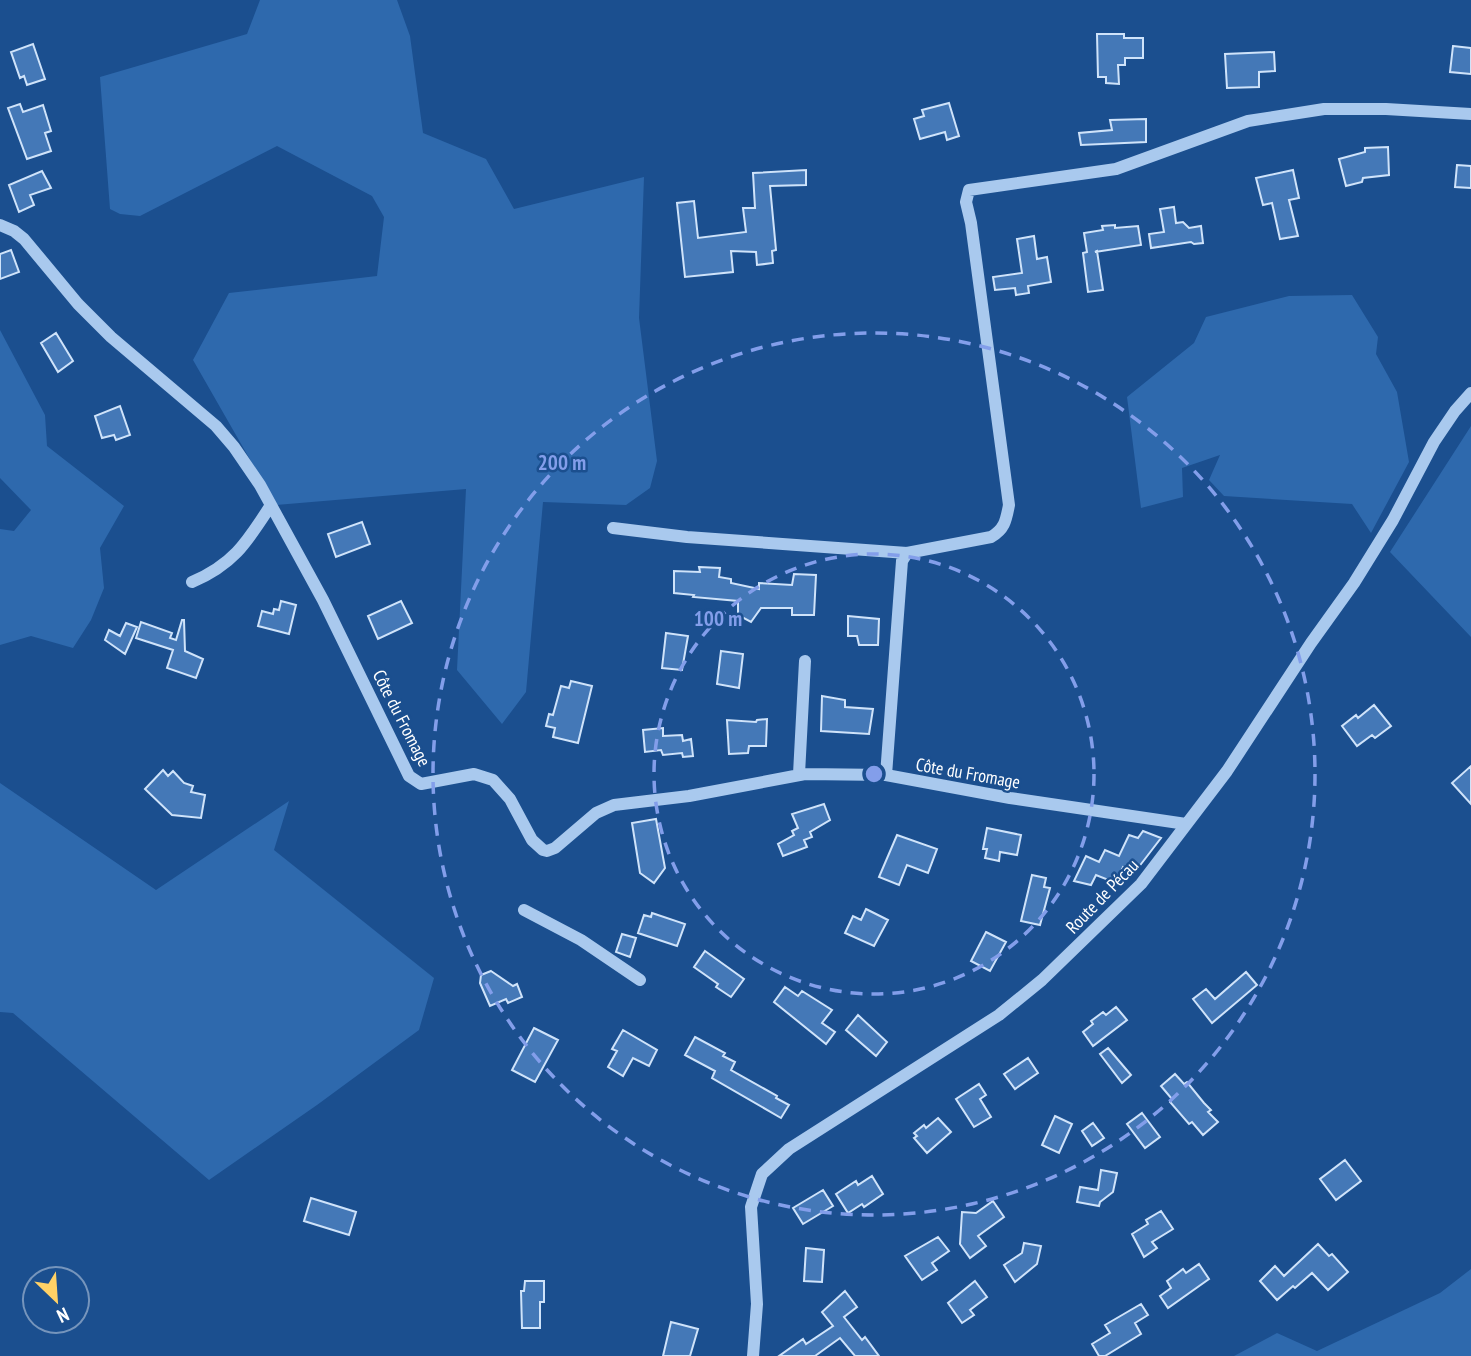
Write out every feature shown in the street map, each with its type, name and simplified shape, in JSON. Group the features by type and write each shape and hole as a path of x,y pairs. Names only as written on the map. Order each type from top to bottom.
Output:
{"street":[{"path":"613,528 687,537 907,553 990,537 1000,532 1006,523 1009,505 966,202 968,190 1116,169 1248,121 1324,109 1386,109 1471,114"},
{"name":"Côte du Fromage","path":"0,225 24,239 78,304 111,337 216,426 234,447 271,505 323,600 409,776 421,784 474,774 493,780 506,793 532,840 543,850 555,848 596,813 614,805 689,796 799,774 886,775 1010,798 1186,824"},
{"name":"Route de Pécau","path":"753,1356 757,1304 751,1207 762,1174 789,1149 999,1014 1042,981 1141,884 1227,771 1354,583 1393,520 1434,442 1471,393"},
{"path":"192,582 228,563 248,541 271,505"},
{"path":"886,775 902,561 907,553"},
{"path":"799,774 805,661"},
{"path":"524,910 581,940 640,980"}],"shaded area":[{"path":"260,0 397,0 410,36 423,133 486,159 514,209 644,177 639,318 657,461 650,488 626,505 543,502 526,692 502,724 457,670 466,489 276,505 193,360 229,293 377,276 384,217 372,196 277,146 140,216 120,214 110,209 100,77 247,34"},
{"path":"1352,295 1378,337 1376,354 1397,392 1409,462 1371,533 1352,504 1224,496 1209,480 1220,455 1182,468 1183,497 1141,508 1127,397 1194,343 1206,317 1289,296"},
{"path":"0,330 45,415 47,446 124,506 100,548 104,588 91,620 73,648 31,636 0,645 0,529 14,531 31,510 0,478"},
{"path":"1471,426 1471,637 1390,552"},
{"path":"0,783 156,890 289,801 274,850 434,978 419,1030 209,1180 13,1013 0,1012"},
{"path":"1471,1269 1471,1356 1234,1356 1277,1333 1317,1351 1440,1293"}],"building":[{"path":"1097,34 1124,34 1124,38 1143,38 1143,58 1125,58 1125,65 1118,65 1119,84 1106,83 1106,77 1098,77"},
{"path":"33,44 45,79 27,85 24,76 20,78 11,52"},
{"path":"1453,46 1471,48 1471,74 1450,72"},
{"path":"1274,52 1275,71 1259,72 1259,87 1227,88 1225,54"},
{"path":"949,103 959,136 947,140 945,132 920,139 914,119 924,116 922,110"},
{"path":"20,104 23,112 43,105 51,131 45,133 51,151 27,159 8,108"},
{"path":"1146,119 1146,142 1081,145 1079,133 1112,130 1110,120"},
{"path":"1388,147 1389,175 1363,178 1362,182 1346,186 1339,159 1365,152 1365,148"},
{"path":"1457,165 1471,166 1471,188 1455,187"},
{"path":"806,170 806,185 770,186 776,250 772,251 773,263 757,265 756,252 731,251 733,272 685,277 677,203 694,201 698,238 746,232 743,208 755,208 753,173"},
{"path":"1293,170 1299,198 1289,200 1298,236 1280,239 1272,203 1263,205 1256,178"},
{"path":"42,171 51,188 30,195 34,205 19,212 9,185"},
{"path":"1174,207 1176,223 1183,222 1189,228 1201,226 1203,243 1191,242 1151,248 1149,234 1164,232 1160,209"},
{"path":"1102,226 1138,226 1141,245 1097,252 1103,290 1088,292 1083,253 1087,252 1084,233 1103,230"},
{"path":"1034,236 1037,259 1047,257 1051,282 1028,286 1029,293 1016,295 1015,288 995,290 993,277 1022,273 1017,239"},
{"path":"11,250 19,272 0,279 0,254"},
{"path":"56,333 73,361 58,372 41,343"},
{"path":"120,406 130,435 116,440 114,435 102,438 95,416"},
{"path":"362,522 370,544 336,557 328,534"},
{"path":"699,567 720,568 719,577 731,579 731,583 759,589 759,583 792,585 794,574 816,575 814,615 792,615 792,608 761,608 751,622 738,615 738,601 674,593 674,571 700,572"},
{"path":"281,601 296,605 289,634 258,626 262,611 273,614 274,609 279,610"},
{"path":"401,601 412,623 378,639 368,616"},
{"path":"848,616 879,619 878,645 859,645 857,636 848,636"},
{"path":"182,620 185,651 203,659 196,678 167,668 173,650 136,638 141,622 172,633 170,638 176,640"},
{"path":"126,623 137,627 125,654 105,640 109,630 120,636"},
{"path":"666,633 688,636 682,670 662,668"},
{"path":"721,651 743,654 739,688 717,684"},
{"path":"571,681 592,686 578,743 553,737 555,728 546,726 549,714 553,715 561,686 569,688"},
{"path":"822,696 845,700 845,707 873,709 869,734 821,731"},
{"path":"1374,705 1391,726 1375,738 1372,735 1357,746 1342,726"},
{"path":"767,719 766,746 749,746 748,753 729,754 727,720 756,722"},
{"path":"663,728 663,736 682,735 683,741 691,739 693,756 683,757 682,753 663,755 661,750 645,752 643,730"},
{"path":"1471,766 1471,804 1452,783"},
{"path":"163,770 168,776 173,771 184,783 193,786 191,792 205,795 201,818 172,815 145,789"},
{"path":"824,804 830,820 810,832 812,837 804,840 807,847 783,856 778,844 794,835 792,831 798,828 792,814"},
{"path":"656,819 665,868 654,883 640,873 632,823"},
{"path":"987,828 1021,835 1017,855 1000,852 999,861 985,858 987,849 983,849"},
{"path":"1143,831 1161,838 1138,868 1132,864 1128,869 1123,867 1116,883 1096,875 1091,885 1074,881 1086,856 1099,862 1105,850 1119,856 1129,835 1138,838"},
{"path":"897,835 937,849 928,873 907,865 899,885 879,877"},
{"path":"1032,875 1046,878 1044,887 1050,888 1040,925 1021,921"},
{"path":"866,909 888,920 874,946 845,933 853,916 861,920"},
{"path":"652,913 685,924 677,946 638,933 644,915 651,917"},
{"path":"986,932 1006,942 990,971 971,961"},
{"path":"622,934 636,938 630,957 616,952"},
{"path":"705,951 744,979 731,997 694,967"},
{"path":"491,971 513,986 517,984 522,997 508,1003 506,999 490,1006 480,983 481,975"},
{"path":"1246,972 1257,985 1212,1023 1193,999 1206,989 1215,999"},
{"path":"785,987 798,996 802,991 832,1010 822,1023 835,1032 826,1044 774,1002"},
{"path":"1116,1007 1127,1020 1093,1046 1083,1032 1093,1024 1091,1021"},
{"path":"858,1015 887,1042 876,1056 846,1030"},
{"path":"534,1028 558,1040 535,1082 512,1070"},
{"path":"623,1030 657,1050 649,1066 633,1058 623,1076 608,1067 617,1051 612,1049"},
{"path":"695,1037 725,1053 723,1056 735,1062 731,1070 789,1105 781,1118 712,1078 715,1071 685,1055"},
{"path":"1108,1048 1131,1075 1122,1083 1100,1054"},
{"path":"1028,1058 1038,1073 1015,1089 1004,1074"},
{"path":"1175,1074 1184,1084 1187,1082 1218,1122 1203,1135 1192,1122 1189,1124 1170,1102 1172,1099 1161,1086"},
{"path":"979,1084 986,1095 980,1099 991,1117 974,1127 956,1099"},
{"path":"1142,1113 1160,1137 1145,1148 1127,1124"},
{"path":"1055,1116 1072,1124 1059,1153 1042,1145"},
{"path":"938,1118 951,1132 927,1153 914,1138 917,1136 914,1133 924,1125 926,1128"},
{"path":"1093,1123 1104,1138 1092,1146 1082,1131"},
{"path":"1345,1160 1361,1181 1336,1200 1320,1179"},
{"path":"1101,1170 1117,1173 1113,1192 1100,1202 1099,1206 1077,1202 1080,1187 1098,1190"},
{"path":"872,1176 883,1194 864,1207 862,1204 848,1213 836,1194 856,1181 858,1185"},
{"path":"823,1190 833,1206 803,1224 793,1208"},
{"path":"311,1198 356,1212 349,1235 304,1221"},
{"path":"993,1201 1004,1217 978,1236 986,1246 970,1258 960,1244 962,1212 976,1213"},
{"path":"1161,1211 1173,1229 1152,1242 1157,1248 1144,1257 1132,1234 1148,1224 1146,1220"},
{"path":"938,1237 949,1251 932,1263 937,1270 922,1280 905,1256"},
{"path":"1024,1243 1041,1246 1037,1264 1015,1282 1004,1265 1022,1253"},
{"path":"1318,1244 1329,1256 1332,1254 1348,1272 1328,1290 1312,1273 1277,1300 1260,1281 1275,1266 1284,1276"},
{"path":"806,1248 824,1250 822,1282 804,1281"},
{"path":"1199,1264 1209,1279 1168,1308 1160,1296 1171,1288 1167,1281 1183,1269 1186,1273"},
{"path":"525,1281 544,1281 544,1302 540,1302 540,1328 522,1328 521,1291 524,1291"},
{"path":"975,1281 987,1297 970,1310 974,1315 962,1323 948,1303"},
{"path":"845,1291 857,1307 844,1317 862,1340 865,1337 879,1356 855,1356 840,1338 815,1356 779,1356 803,1339 806,1344 833,1326 822,1312"},
{"path":"1141,1304 1148,1315 1135,1323 1141,1334 1105,1356 1099,1356 1092,1344 1110,1333 1105,1325"},
{"path":"671,1322 698,1329 690,1356 663,1356"}]}
